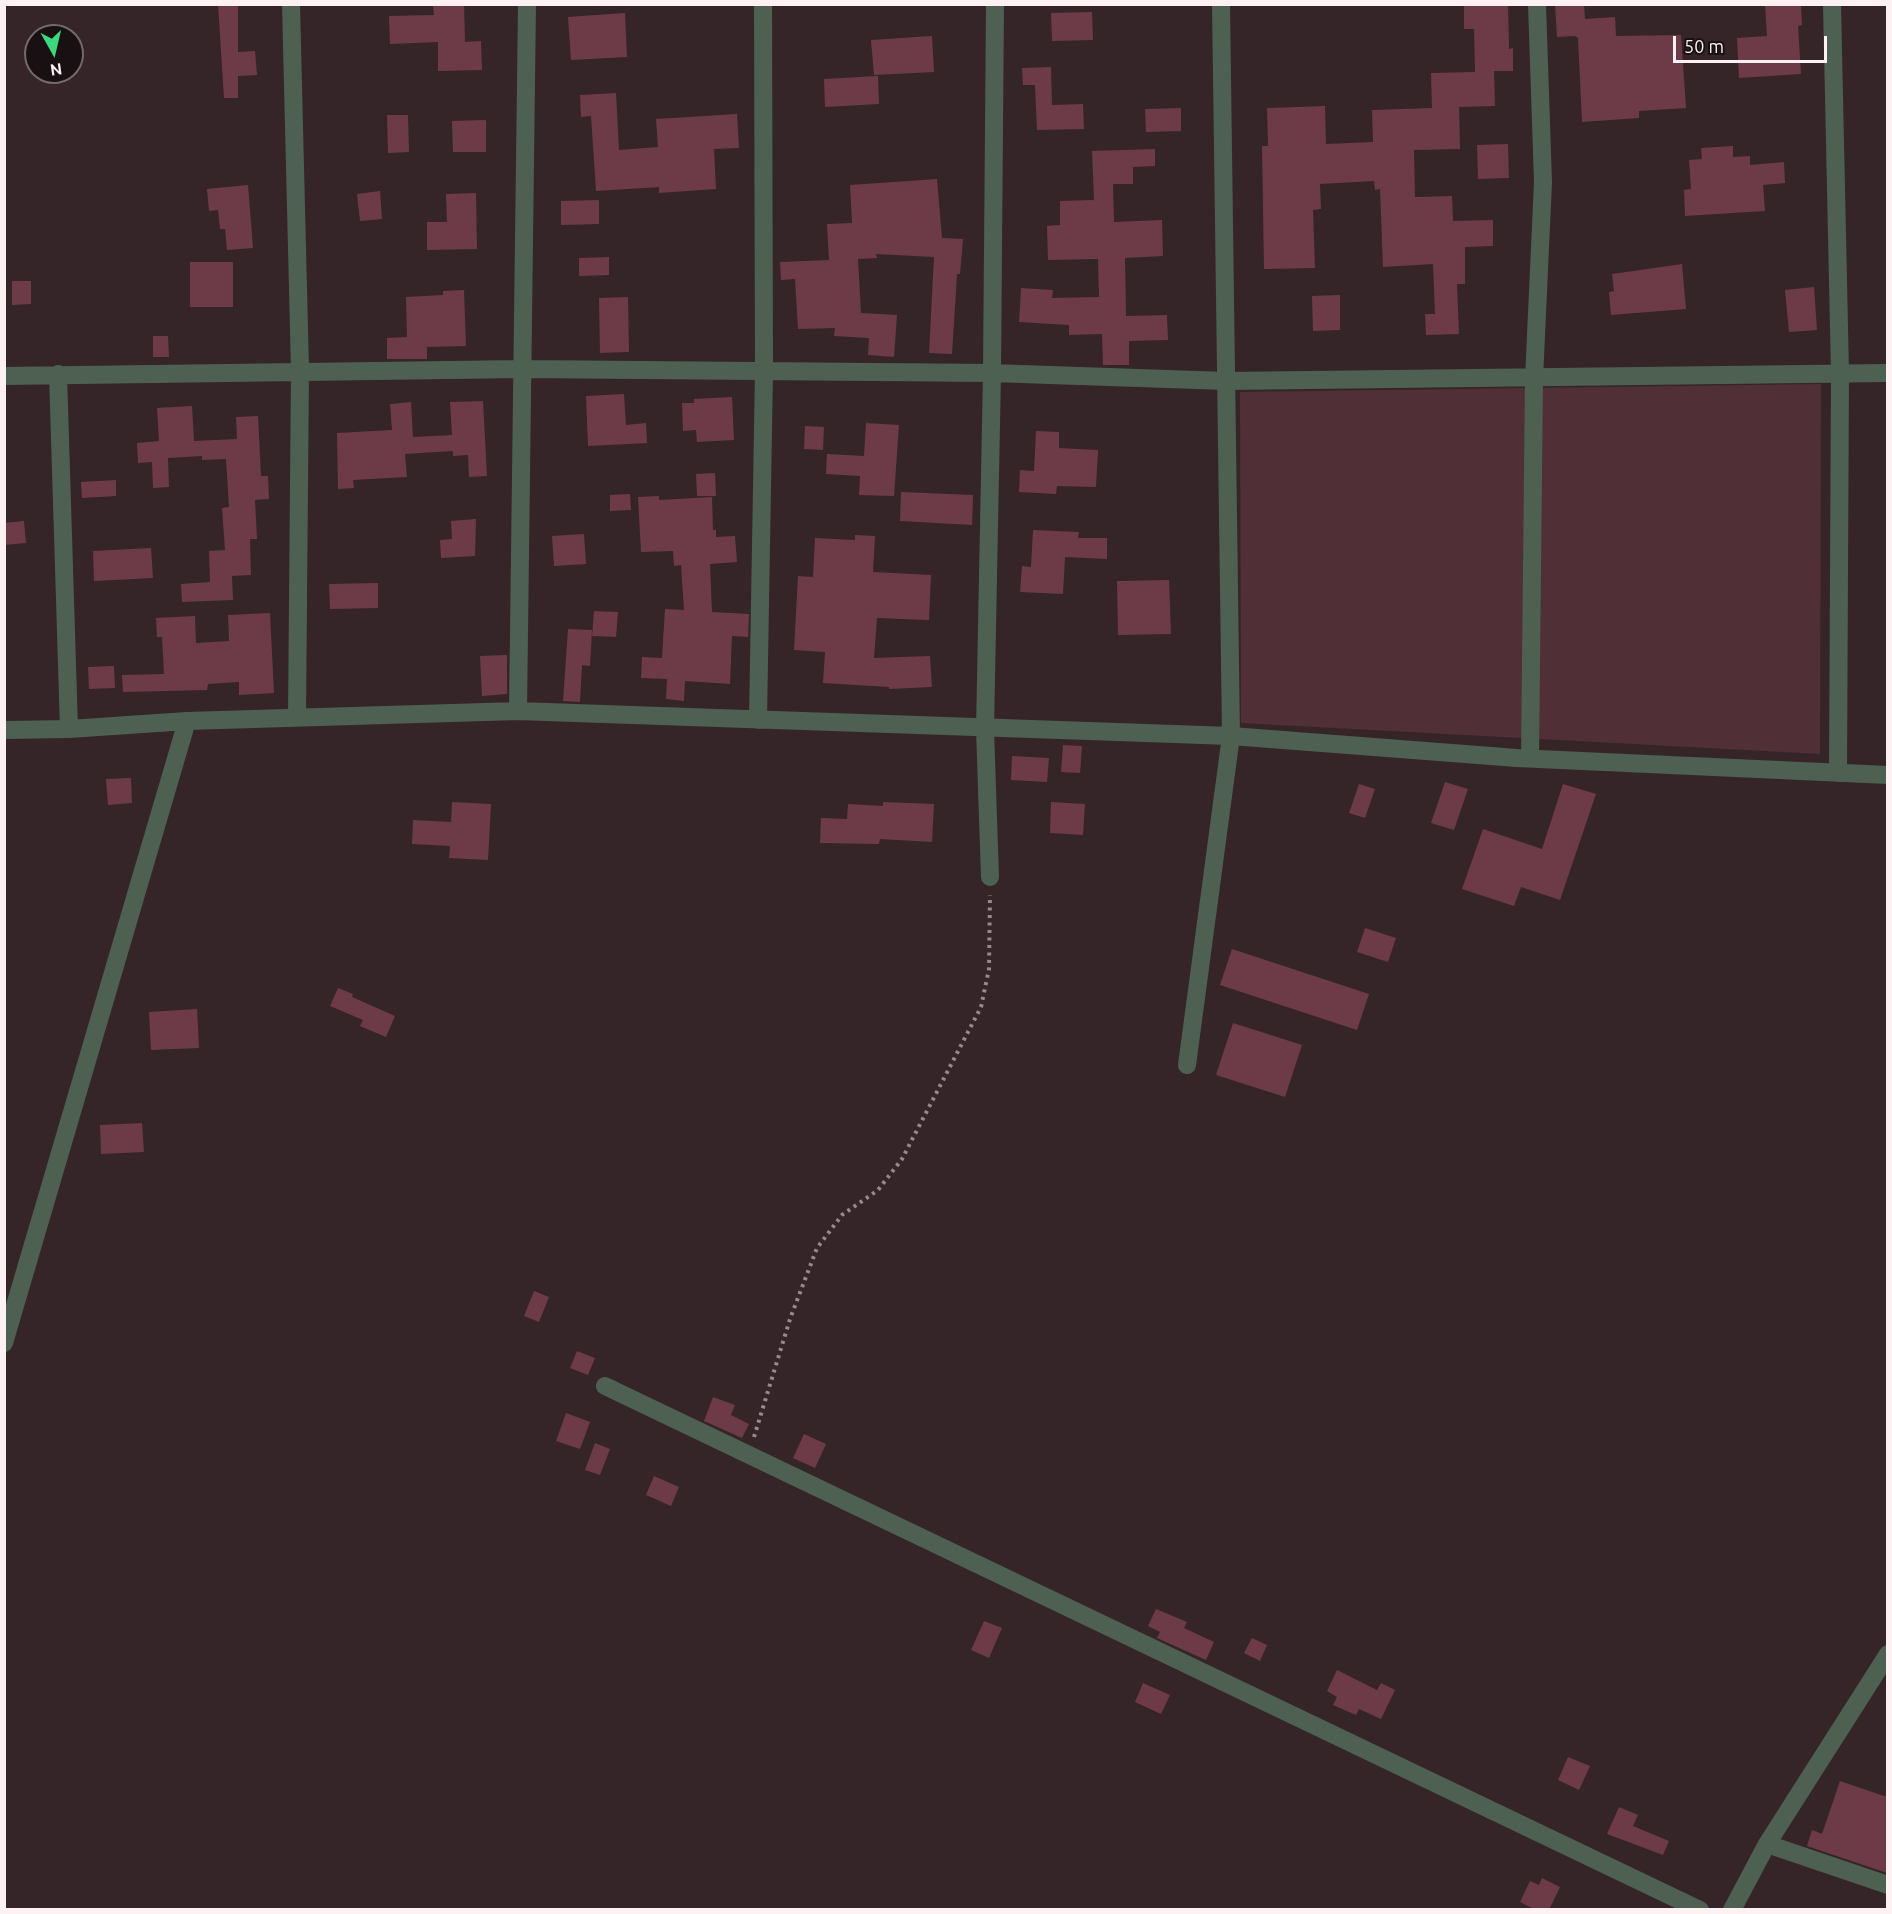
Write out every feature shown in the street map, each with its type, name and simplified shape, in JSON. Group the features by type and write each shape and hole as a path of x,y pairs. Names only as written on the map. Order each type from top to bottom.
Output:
{"street":[{"path":"291,4 300,370 297,717"},
{"path":"518,711 527,4"},
{"path":"758,720 764,371 763,4"},
{"path":"990,877 984,729 992,373 995,4"},
{"path":"1187,1065 1231,736 1221,4"},
{"path":"1530,758 1534,379 1543,182 1537,4"},
{"path":"1832,4 1840,373 1838,772"},
{"path":"4,376 300,370 523,369 992,373 1226,381 1887,373"},
{"path":"58,374 69,729"},
{"path":"4,730 69,729 187,721 518,711 1231,736 1530,758 1887,775"},
{"path":"4,1343 187,721"},
{"path":"604,1386 1700,1910"},
{"path":"1732,1910 1767,1844 1887,1654"},
{"path":"1767,1844 1887,1885"}],"path":[{"path":"748,1455 790,1319 817,1248 842,1215 878,1190 902,1159 981,1007 989,969 990,877"}],"shaded area":[{"path":"1821,384 1820,754 1241,723 1240,392"}],"building":[{"path":"218,4 238,4 238,52 255,51 257,75 238,76 238,98 224,98"},
{"path":"433,4 464,4 465,42 481,41 482,70 438,71 438,42 390,44 389,16 434,15"},
{"path":"1464,4 1508,4 1509,49 1513,48 1513,71 1494,71 1495,106 1459,107 1460,149 1414,150 1415,197 1452,196 1453,221 1493,220 1493,246 1465,247 1465,284 1457,284 1459,334 1426,335 1425,314 1435,314 1433,264 1383,267 1380,189 1375,190 1374,181 1320,184 1321,209 1313,210 1315,268 1264,269 1262,146 1268,146 1267,108 1325,106 1326,144 1373,142 1372,110 1432,108 1431,73 1475,72 1474,29 1464,29"},
{"path":"1555,4 1584,4 1585,19 1615,17 1616,36 1681,35 1686,108 1639,111 1639,118 1582,122 1578,38 1575,36 1557,37"},
{"path":"1765,4 1801,4 1802,25 1798,26 1801,74 1739,78 1737,38 1767,36"},
{"path":"1092,12 1093,40 1052,41 1051,13"},
{"path":"625,13 627,57 571,60 568,17"},
{"path":"932,36 934,72 874,75 871,40"},
{"path":"1051,67 1052,105 1083,104 1084,129 1037,130 1035,85 1023,85 1022,68"},
{"path":"878,76 879,104 825,107 824,79"},
{"path":"616,93 619,150 658,147 656,119 737,114 739,148 714,149 716,189 659,193 659,187 596,191 591,116 581,117 580,95"},
{"path":"1181,108 1181,131 1146,132 1145,109"},
{"path":"387,115 408,115 409,152 388,153"},
{"path":"486,120 486,152 453,152 452,121"},
{"path":"1508,144 1509,178 1478,179 1477,145"},
{"path":"1733,146 1733,157 1750,156 1750,165 1784,162 1785,183 1763,185 1765,211 1685,216 1684,190 1691,189 1689,160 1702,159 1701,148"},
{"path":"1155,149 1155,166 1133,167 1133,184 1113,184 1114,222 1162,220 1163,256 1125,258 1126,316 1167,315 1168,340 1129,341 1129,365 1103,365 1102,334 1069,335 1069,325 1019,322 1021,288 1053,290 1052,298 1099,297 1098,259 1048,260 1047,226 1060,225 1060,201 1094,200 1092,151"},
{"path":"937,179 942,238 963,239 960,274 957,274 952,354 929,353 934,257 876,254 877,258 858,259 861,313 897,315 894,357 868,355 869,338 834,336 835,328 798,329 795,279 781,280 780,262 829,260 827,224 852,223 850,185"},
{"path":"248,185 253,248 227,250 225,229 220,229 218,210 209,211 207,189"},
{"path":"380,191 382,219 360,221 357,194"},
{"path":"476,193 477,249 427,250 427,222 447,222 446,194"},
{"path":"599,200 599,224 561,225 561,201"},
{"path":"609,257 609,275 579,276 579,258"},
{"path":"190,262 233,262 233,307 190,307"},
{"path":"1682,264 1686,309 1611,315 1609,292 1614,291 1612,274"},
{"path":"12,281 31,281 31,304 12,305"},
{"path":"1814,287 1817,330 1789,332 1785,290"},
{"path":"464,290 466,346 427,347 427,359 387,359 387,338 407,337 406,297 443,295 443,291"},
{"path":"1340,295 1340,330 1313,331 1312,296"},
{"path":"628,297 629,352 600,353 599,298"},
{"path":"153,336 168,336 169,357 153,357"},
{"path":"624,394 626,425 646,423 647,443 588,446 586,396"},
{"path":"732,397 734,440 697,442 696,430 683,431 682,403 694,403 694,399"},
{"path":"483,401 487,476 469,477 468,455 453,456 453,451 405,454 407,477 353,480 354,488 338,489 337,433 392,430 390,404 411,402 413,437 452,435 450,402"},
{"path":"192,406 194,441 237,439 236,417 258,416 261,476 268,476 269,499 255,500 257,539 250,539 251,575 232,576 233,600 182,602 181,584 210,582 209,551 225,550 222,508 229,507 226,459 202,460 202,456 168,458 169,487 153,488 152,462 138,463 137,443 159,441 157,408"},
{"path":"866,423 899,425 894,496 859,495 860,476 826,474 827,454 864,456"},
{"path":"805,426 824,427 823,450 804,449"},
{"path":"1036,431 1059,432 1059,448 1098,450 1096,487 1057,486 1056,494 1019,492 1020,470 1034,471"},
{"path":"715,473 716,496 697,496 696,474"},
{"path":"116,480 116,496 82,498 81,482"},
{"path":"901,492 973,495 972,525 900,521"},
{"path":"630,494 631,510 610,511 610,495"},
{"path":"659,496 659,500 712,497 713,530 716,530 716,537 735,536 737,562 710,564 712,612 749,614 748,637 732,636 730,684 685,681 684,701 666,699 667,679 641,678 642,657 662,658 665,609 684,610 681,565 674,566 673,551 641,552 638,497"},
{"path":"476,519 475,556 441,558 440,540 452,539 451,521"},
{"path":"24,521 26,543 4,545 4,523"},
{"path":"1033,530 1079,532 1078,538 1107,538 1107,559 1065,557 1063,594 1020,592 1022,566 1031,567"},
{"path":"584,534 586,564 554,566 552,536"},
{"path":"855,535 875,536 873,572 931,575 929,620 877,618 874,658 930,656 932,687 889,689 889,687 823,683 825,652 794,650 798,576 813,577 815,538 855,540"},
{"path":"151,548 153,578 94,581 93,551"},
{"path":"1169,580 1171,634 1118,635 1117,581"},
{"path":"378,583 378,608 330,609 329,584"},
{"path":"594,611 618,612 616,637 592,636"},
{"path":"270,613 274,693 239,695 239,682 208,684 207,690 123,692 122,675 164,674 162,637 157,637 156,618 195,616 196,643 229,641 228,615"},
{"path":"568,629 592,630 590,666 582,665 580,702 563,701"},
{"path":"507,655 507,694 482,696 480,656"},
{"path":"114,666 115,688 89,689 88,667"},
{"path":"1063,745 1082,746 1080,773 1061,772"},
{"path":"1012,756 1049,758 1047,782 1011,780"},
{"path":"131,778 132,803 108,805 106,779"},
{"path":"1445,782 1468,789 1454,830 1431,823"},
{"path":"1359,784 1375,789 1365,818 1349,813"},
{"path":"1563,784 1596,794 1560,900 1521,887 1514,906 1462,889 1483,829 1542,849"},
{"path":"452,802 491,804 488,860 449,858 450,846 412,844 413,820 451,822"},
{"path":"883,802 934,804 932,842 880,839 879,844 820,843 821,818 847,819 848,804 883,806"},
{"path":"1051,802 1085,804 1083,835 1050,833"},
{"path":"1365,928 1396,938 1388,962 1357,952"},
{"path":"1232,949 1369,994 1357,1030 1220,985"},
{"path":"338,988 353,994 352,997 395,1016 386,1037 360,1026 363,1020 330,1006"},
{"path":"197,1009 199,1048 151,1050 149,1012"},
{"path":"1233,1023 1302,1045 1285,1097 1216,1075"},
{"path":"142,1123 144,1152 101,1154 100,1125"},
{"path":"534,1291 549,1297 539,1322 524,1316"},
{"path":"577,1351 595,1358 588,1375 570,1368"},
{"path":"713,1397 735,1405 731,1415 749,1424 742,1438 704,1421"},
{"path":"566,1413 590,1422 580,1449 556,1441"},
{"path":"804,1434 826,1444 815,1468 793,1458"},
{"path":"595,1443 610,1449 600,1475 585,1470"},
{"path":"654,1476 679,1487 671,1506 646,1495"},
{"path":"1156,1609 1187,1622 1184,1628 1214,1642 1206,1660 1157,1638 1160,1632 1148,1626"},
{"path":"984,1621 1002,1628 989,1658 971,1650"},
{"path":"1252,1638 1267,1645 1260,1661 1244,1653"},
{"path":"1337,1670 1377,1690 1381,1683 1395,1690 1381,1719 1359,1709 1356,1715 1333,1705 1337,1697 1327,1691"},
{"path":"1143,1683 1170,1695 1161,1714 1135,1702"},
{"path":"1568,1757 1590,1766 1579,1790 1558,1780"},
{"path":"1840,1781 1887,1797 1887,1873 1807,1846 1812,1830 1822,1834"},
{"path":"1619,1807 1638,1815 1633,1826 1669,1841 1663,1855 1607,1834"},
{"path":"1542,1878 1560,1887 1549,1910 1536,1910 1520,1902 1530,1881 1539,1885"}]}
